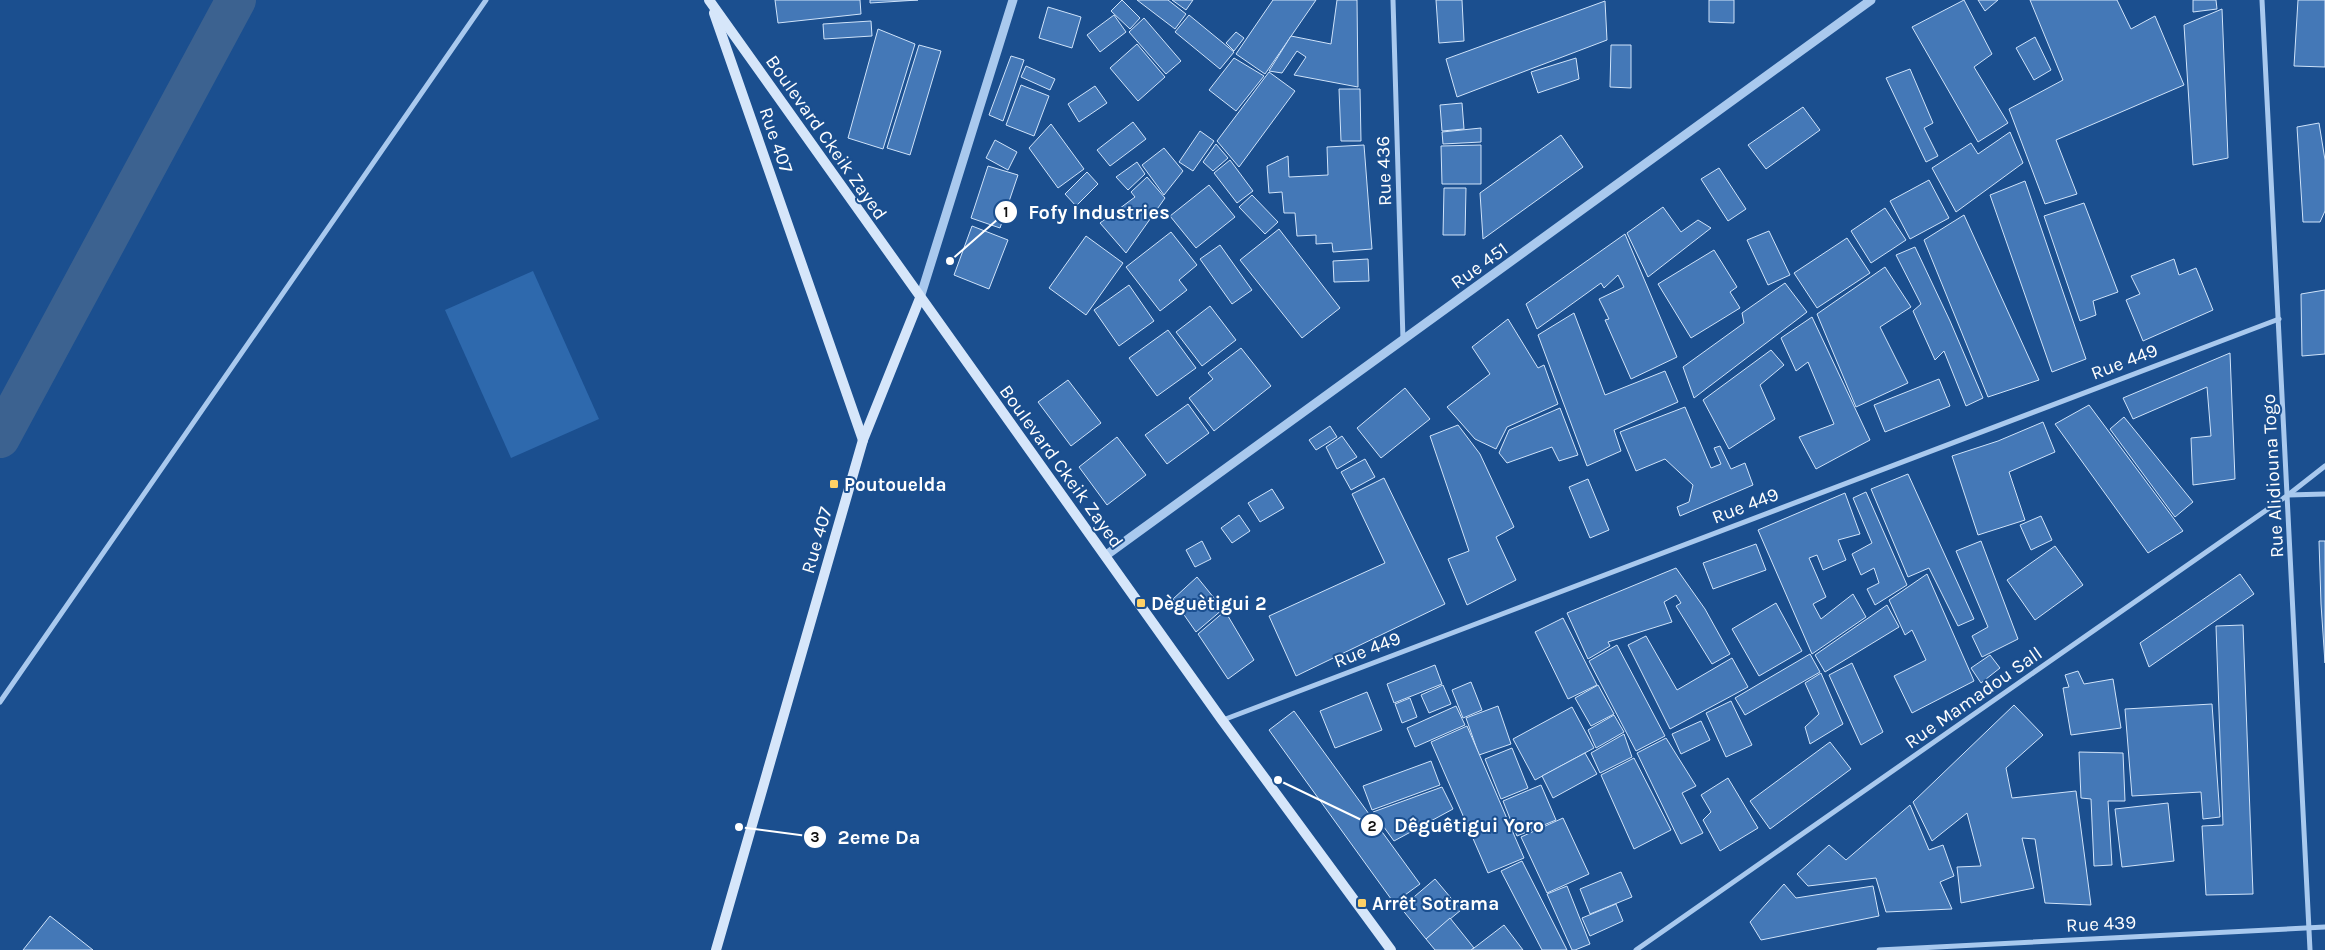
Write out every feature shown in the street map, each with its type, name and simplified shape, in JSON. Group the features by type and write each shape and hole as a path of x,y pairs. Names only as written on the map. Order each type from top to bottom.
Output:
{"main road":[{"name":"Boulevard Ckeik Zayed","path":"710,1 1222,720 1391,950"},
{"name":"Rue 407","path":"710,1 863,440 716,950"},
{"path":"863,440 920,298"}],"street":[{"path":"0,702 486,0"},
{"path":"920,298 1013,0"},
{"name":"Rue 436","path":"1393,0 1403,340"},
{"name":"Rue 451","path":"1105,556 1871,0"},
{"name":"Rue Alidiouna Togo","path":"2262,0 2310,950"},
{"name":"Rue 449","path":"1222,720 2279,318"},
{"name":"Rue Mamadou Sall","path":"1636,950 2288,495 2325,466"},
{"path":"2288,495 2325,494"},
{"name":"Rue 439","path":"1879,950 2325,927"}],"shaded area":[{"path":"533,271 599,419 511,458 445,310"}],"building":[{"path":"775,0 860,0 861,14 778,23"},
{"path":"870,0 918,0 870,3"},
{"path":"1122,0 1140,18 1130,29 1111,11"},
{"path":"1137,0 1168,0 1186,14 1175,29"},
{"path":"1172,0 1193,0 1186,10"},
{"path":"1273,0 1316,0 1265,74 1236,54"},
{"path":"1337,0 1357,0 1358,87 1294,75 1306,57 1297,51 1282,73 1269,71 1291,36 1331,44"},
{"path":"1436,0 1462,0 1464,41 1439,43"},
{"path":"1709,0 1734,0 1734,23 1709,22"},
{"path":"1964,0 1992,54 1974,67 2008,123 1978,142 1912,27"},
{"path":"1978,0 1998,0 1985,11"},
{"path":"2030,0 2117,0 2131,29 2155,16 2184,85 2056,140 2077,194 2045,204 2009,109 2063,80"},
{"path":"2193,0 2216,0 2217,9 2193,12"},
{"path":"2298,0 2325,0 2325,67 2294,66"},
{"path":"1605,1 1607,40 1457,97 1446,59"},
{"path":"1048,7 1081,17 1072,48 1039,38"},
{"path":"2222,9 2228,158 2193,165 2184,25"},
{"path":"1114,15 1126,32 1100,52 1087,35"},
{"path":"1189,15 1234,52 1220,69 1175,32"},
{"path":"1144,18 1181,61 1166,74 1129,32"},
{"path":"871,21 872,36 824,39 823,24"},
{"path":"878,29 915,44 883,149 848,138"},
{"path":"1236,32 1244,38 1234,51 1226,43"},
{"path":"2035,37 2051,70 2034,80 2016,48"},
{"path":"1137,44 1165,77 1138,101 1110,68"},
{"path":"919,45 941,51 910,155 887,148"},
{"path":"1611,45 1631,45 1631,88 1610,87"},
{"path":"1011,56 1024,60 1003,121 989,115"},
{"path":"1234,58 1264,76 1236,111 1209,90"},
{"path":"1576,58 1579,79 1538,93 1531,72"},
{"path":"1026,66 1055,79 1050,90 1021,77"},
{"path":"1910,69 1933,123 1924,128 1938,156 1926,162 1886,78"},
{"path":"1269,72 1295,91 1239,167 1217,141"},
{"path":"1021,85 1049,96 1034,136 1006,125"},
{"path":"1095,86 1107,103 1079,122 1068,104"},
{"path":"1339,89 1360,89 1361,141 1341,141"},
{"path":"1462,103 1464,129 1442,131 1440,105"},
{"path":"1803,107 1820,130 1766,169 1748,145"},
{"path":"1133,122 1146,139 1110,166 1097,150"},
{"path":"2319,123 2325,160 2325,211 2320,222 2303,222 2297,127"},
{"path":"1051,124 1084,169 1058,188 1029,148"},
{"path":"1481,128 1481,142 1443,144 1442,132"},
{"path":"1200,131 1214,141 1193,171 1179,162"},
{"path":"2010,132 2023,163 1956,212 1932,168 1971,143 1978,154"},
{"path":"1561,135 1583,167 1483,239 1480,193"},
{"path":"995,140 1017,152 1008,170 986,158"},
{"path":"1216,144 1228,158 1213,171 1203,162"},
{"path":"1364,145 1372,249 1333,252 1332,243 1316,244 1316,235 1297,236 1295,213 1284,213 1282,192 1269,193 1267,166 1288,156 1289,177 1328,175 1327,147"},
{"path":"1481,145 1481,184 1442,184 1441,146"},
{"path":"1164,148 1183,171 1164,195 1142,165"},
{"path":"1230,160 1253,191 1237,203 1214,173"},
{"path":"1137,162 1145,174 1128,190 1116,177"},
{"path":"988,166 1018,175 1000,228 971,218"},
{"path":"1719,168 1746,209 1728,221 1701,179"},
{"path":"1087,172 1098,184 1076,206 1065,194"},
{"path":"1147,177 1165,198 1126,253 1100,223 1135,197 1131,192"},
{"path":"1929,180 1949,218 1910,239 1890,201"},
{"path":"2025,181 2086,359 2052,372 1990,195"},
{"path":"1209,185 1235,217 1196,248 1170,216"},
{"path":"1444,188 1466,188 1465,235 1443,235"},
{"path":"1252,195 1278,222 1265,234 1239,207"},
{"path":"2084,203 2118,292 2093,301 2096,315 2080,321 2044,216"},
{"path":"1663,207 1681,232 1698,220 1711,228 1648,277 1627,233"},
{"path":"1885,208 1906,240 1871,263 1851,231"},
{"path":"1964,215 2039,380 1988,397 1924,240"},
{"path":"972,226 1008,240 989,289 954,275"},
{"path":"1279,229 1340,308 1302,338 1240,260"},
{"path":"1769,231 1790,275 1768,285 1747,240"},
{"path":"1171,232 1197,265 1179,280 1187,290 1160,311 1126,267"},
{"path":"1625,234 1677,357 1631,379 1605,320 1609,319 1599,299 1624,287 1618,275 1604,288 1601,283 1537,329 1526,304"},
{"path":"1086,236 1123,263 1086,315 1049,288"},
{"path":"1847,238 1870,273 1817,308 1794,273"},
{"path":"1220,245 1252,290 1232,304 1200,259"},
{"path":"1915,247 1950,321 1983,398 1966,406 1944,351 1935,360 1913,311 1921,304 1896,255"},
{"path":"1714,250 1737,287 1730,292 1740,308 1691,338 1658,284"},
{"path":"1368,259 1369,281 1334,282 1333,261"},
{"path":"2174,259 2179,275 2196,268 2213,310 2143,341 2126,300 2140,294 2131,276"},
{"path":"1885,267 1911,307 1880,327 1908,383 1856,407 1817,314"},
{"path":"1785,283 1807,312 1694,398 1683,367 1744,323 1742,313"},
{"path":"1129,285 1154,321 1119,346 1094,310"},
{"path":"2325,290 2325,354 2302,356 2301,294"},
{"path":"1210,306 1236,340 1202,366 1176,332"},
{"path":"1574,313 1605,395 1665,371 1678,402 1614,430 1621,451 1587,466 1538,335"},
{"path":"1812,317 1870,440 1816,469 1799,437 1834,424 1808,362 1796,371 1781,338"},
{"path":"1508,319 1538,368 1544,365 1558,404 1507,427 1496,449 1475,439 1447,407 1490,374 1472,347"},
{"path":"1168,330 1196,368 1157,396 1129,358"},
{"path":"1241,348 1271,386 1214,431 1189,398 1213,379 1208,373"},
{"path":"1771,350 1784,365 1760,385 1775,419 1729,449 1703,400"},
{"path":"2230,353 2235,479 2193,485 2191,438 2211,436 2207,387 2133,419 2123,398"},
{"path":"1939,379 1950,406 1885,432 1874,405"},
{"path":"1068,380 1101,423 1071,446 1038,402"},
{"path":"1405,388 1430,419 1381,458 1357,428"},
{"path":"1188,404 1209,433 1167,464 1145,435"},
{"path":"2089,405 2183,531 2148,553 2055,424"},
{"path":"1685,407 1711,468 1721,464 1714,448 1720,446 1731,469 1745,463 1753,485 1680,516 1677,507 1689,502 1693,485 1665,459 1636,471 1620,432"},
{"path":"1560,408 1578,455 1559,461 1552,447 1507,463 1499,453 1509,430"},
{"path":"2124,417 2193,502 2175,517 2110,429"},
{"path":"2043,422 2055,452 2009,472 2025,520 1978,535 1952,456 1998,441"},
{"path":"1458,425 1480,454 1514,527 1496,537 1516,580 1467,605 1448,559 1469,551 1430,436"},
{"path":"1330,426 1337,437 1316,450 1309,440"},
{"path":"1342,436 1357,457 1337,469 1326,447"},
{"path":"1117,437 1146,475 1107,505 1079,467"},
{"path":"1365,459 1375,477 1351,490 1341,472"},
{"path":"1908,474 1974,619 1958,626 1929,568 1908,577 1871,489"},
{"path":"1384,478 1445,604 1296,676 1269,616 1385,563 1352,494"},
{"path":"1588,479 1609,530 1590,538 1569,487"},
{"path":"1272,489 1284,508 1260,522 1248,503"},
{"path":"1866,492 1907,585 1875,605 1867,589 1879,583 1874,568 1861,575 1852,554 1872,543 1853,498"},
{"path":"1845,493 1860,534 1838,540 1846,560 1823,570 1817,555 1809,558 1826,597 1813,604 1821,619 1853,594 1866,617 1812,654 1758,530"},
{"path":"1239,515 1250,531 1232,543 1221,528"},
{"path":"2041,516 2052,540 2031,550 2020,525"},
{"path":"1202,541 1211,559 1195,567 1186,550"},
{"path":"1981,541 2018,639 1982,657 1972,636 1988,627 1956,551"},
{"path":"2319,541 2325,541 2325,663 2321,604"},
{"path":"1756,544 1766,570 1713,589 1703,563"},
{"path":"2055,546 2083,585 2035,620 2007,580"},
{"path":"1676,568 1705,609 1730,654 1712,664 1676,606 1681,603 1676,595 1664,602 1672,622 1608,642 1610,646 1588,659 1567,613"},
{"path":"1927,574 1974,681 1912,713 1894,676 1926,660 1912,630 1905,635 1889,600"},
{"path":"2240,574 2254,594 2149,667 2140,643"},
{"path":"1197,577 1223,609 1196,632 1173,599"},
{"path":"1776,603 1802,651 1759,676 1732,629"},
{"path":"1887,605 1899,627 1825,672 1815,655"},
{"path":"1225,611 1254,660 1228,679 1198,634"},
{"path":"1563,618 1597,685 1568,699 1535,632"},
{"path":"2243,625 2253,894 2206,895 2202,826 2223,825 2216,626"},
{"path":"1646,636 1677,690 1732,658 1748,687 1670,729 1628,645"},
{"path":"1617,645 1665,736 1636,751 1589,661"},
{"path":"1810,654 1820,672 1745,715 1735,698"},
{"path":"1990,655 2000,668 1981,683 1971,668"},
{"path":"1852,663 1883,732 1861,745 1829,675"},
{"path":"1435,665 1442,684 1394,703 1387,684"},
{"path":"2078,671 2084,684 2113,679 2121,728 2071,735 2063,688 2069,687 2065,675"},
{"path":"1821,673 1843,724 1810,744 1805,727 1819,714 1805,683"},
{"path":"1471,682 1482,710 1463,718 1452,690"},
{"path":"1443,685 1451,704 1429,713 1421,695"},
{"path":"1598,685 1614,714 1591,726 1575,698"},
{"path":"1367,692 1382,730 1335,748 1320,711"},
{"path":"1410,698 1417,717 1402,723 1395,704"},
{"path":"1731,701 1752,745 1726,757 1706,713"},
{"path":"2212,704 2220,817 2203,819 2201,792 2132,796 2125,709"},
{"path":"2014,705 2043,735 2006,768 2012,798 2076,791 2091,905 2045,903 2035,839 2022,838 2034,888 1961,903 1957,867 1981,866 1967,813 1932,841 1913,802"},
{"path":"1456,706 1465,725 1415,747 1407,728"},
{"path":"1498,706 1511,744 1479,755 1466,718"},
{"path":"1572,707 1594,748 1535,780 1513,739"},
{"path":"1294,711 1420,884 1394,903 1269,730"},
{"path":"1614,715 1624,732 1596,748 1588,730"},
{"path":"1701,721 1710,740 1681,754 1672,734"},
{"path":"1467,726 1524,858 1488,873 1431,742"},
{"path":"1624,734 1632,757 1600,773 1591,753"},
{"path":"1666,738 1696,786 1682,793 1703,833 1681,844 1637,753"},
{"path":"1830,742 1851,769 1770,829 1750,801"},
{"path":"1512,748 1528,788 1501,799 1485,759"},
{"path":"2079,752 2123,753 2125,801 2108,801 2112,865 2094,866 2091,799 2081,798"},
{"path":"1585,753 1597,774 1553,798 1542,776"},
{"path":"1634,758 1671,830 1634,849 1601,775"},
{"path":"1431,761 1440,785 1372,810 1363,786"},
{"path":"1728,778 1758,828 1720,851 1703,820 1711,812 1701,795"},
{"path":"1541,785 1556,820 1517,836 1503,801"},
{"path":"1442,787 1453,809 1394,841 1373,812"},
{"path":"2168,803 2174,861 2122,867 2115,809"},
{"path":"1910,805 1929,850 1943,845 1954,876 1940,882 1952,909 1886,912 1876,878 1808,886 1797,874 1829,845 1846,860"},
{"path":"1563,818 1589,874 1547,893 1521,837"},
{"path":"1522,861 1567,950 1542,950 1501,871"},
{"path":"1621,872 1632,897 1590,914 1580,889"},
{"path":"1435,879 1461,910 1426,939 1401,908"},
{"path":"1784,884 1796,898 1873,886 1879,916 1761,940 1750,922"},
{"path":"1567,886 1590,944 1575,950 1572,950 1547,894"},
{"path":"1616,904 1623,921 1590,936 1582,918"},
{"path":"50,916 93,950 23,950"},
{"path":"1450,918 1474,948 1471,950 1435,950 1426,939"},
{"path":"1504,925 1523,950 1471,950 1474,948"}],"waterway":[{"path":"0,438 236,0"}],"place":[{"name":"Fofy Industries","path":"950,261"},
{"name":"Poutouelda","path":"834,484"},
{"name":"Dèguètigui 2","path":"1141,603"},
{"name":"Dêguêtigui Yoro","path":"1278,780"},
{"name":"2eme Da","path":"739,827"},
{"name":"Arrêt Sotrama","path":"1362,903"}]}
